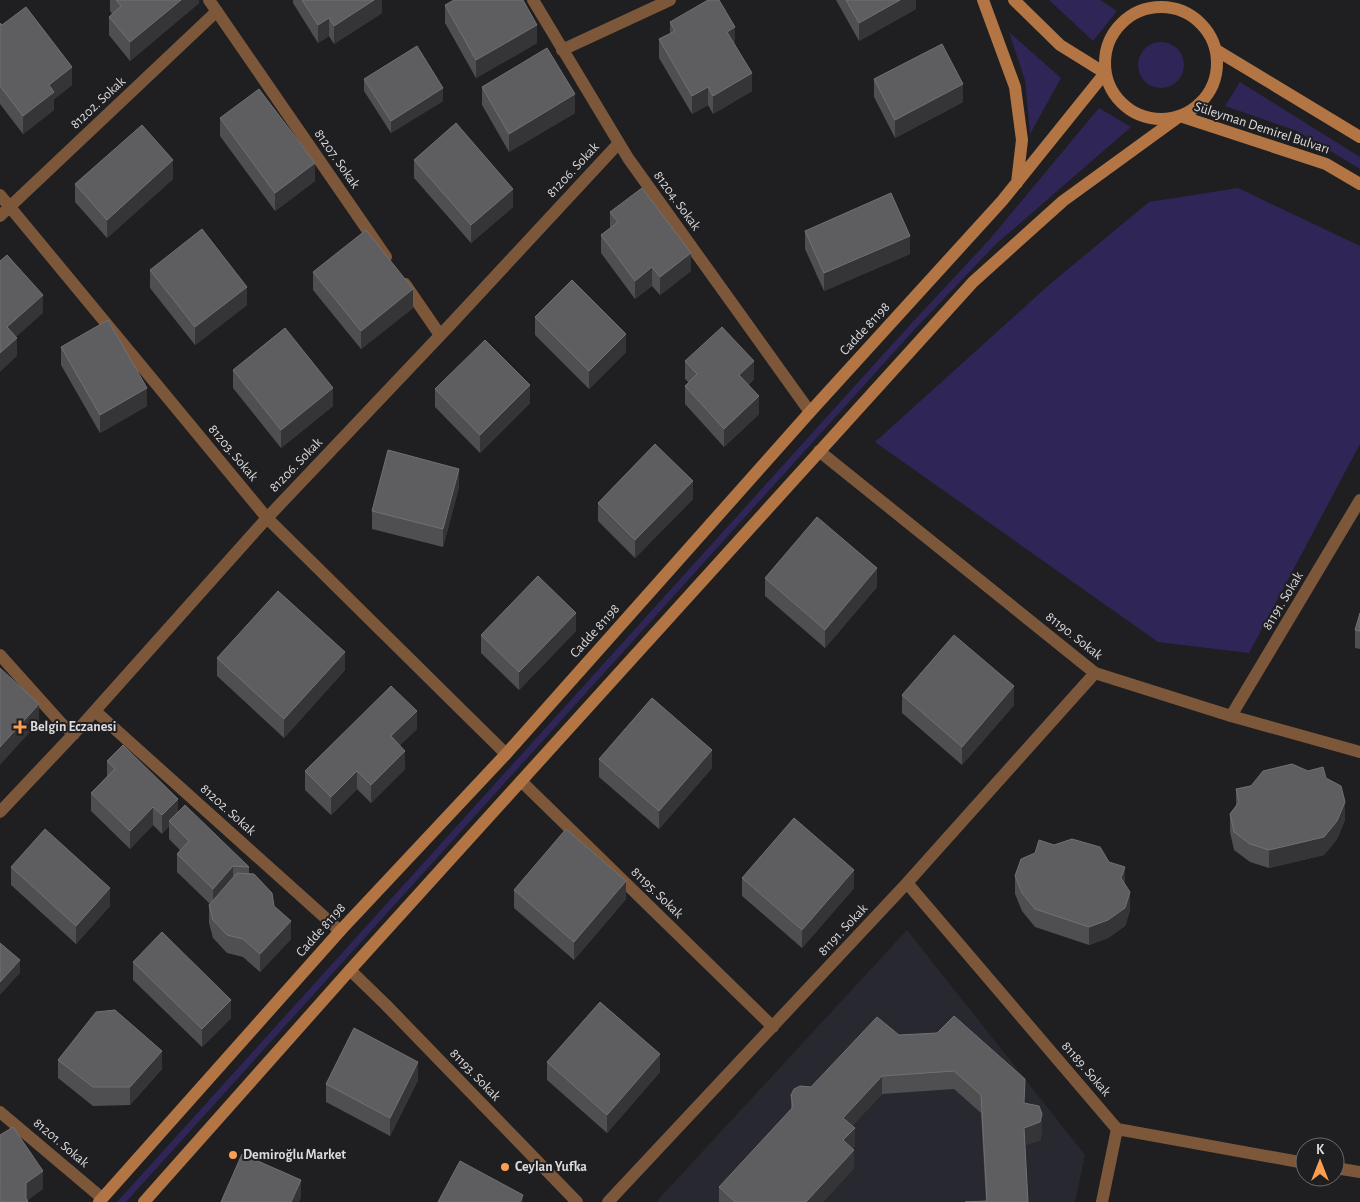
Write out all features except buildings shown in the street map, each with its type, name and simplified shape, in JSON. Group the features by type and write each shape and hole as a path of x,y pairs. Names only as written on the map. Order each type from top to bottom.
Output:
{"main road":[{"path":"983,0 1015,87 1022,140 1017,182"},
{"path":"1014,0 1060,45 1104,73"},
{"path":"1139,0 1151,7"},
{"path":"144,1202 350,970 973,282 1063,200 1180,116 1195,108 1206,97 1214,82 1218,66 1216,50 1209,34 1198,21 1184,12 1168,7 1151,7 1134,13 1120,24 1110,38 1104,55 1104,73 1110,89 1119,102 1132,112 1148,119 1164,120 1180,116"},
{"name":"Süleyman Demirel Bulvarı","path":"1216,50 1360,137"},
{"name":"Cadde 81198","path":"101,1200 340,931 506,754 810,412 996,209 1104,73"},
{"name":"Süleyman Demirel Bulvarı","path":"1180,116 1326,164 1360,184"}],"street":[{"name":"81207. Sokak","path":"209,0 440,335"},
{"name":"81204. Sokak","path":"533,0 618,144 810,412"},
{"path":"562,50 670,0"},
{"name":"81202. Sokak","path":"5,211 217,11"},
{"name":"81206. Sokak","path":"0,812 95,711 267,518 618,144"},
{"name":"81203. Sokak","path":"0,195 5,211 267,518 506,754"},
{"name":"81190. Sokak","path":"819,451 1095,673 1231,716 1360,752"},
{"name":"81191. Sokak","path":"1231,716 1360,500"},
{"path":"0,655 61,724 74,734"},
{"name":"81191. Sokak","path":"608,1202 907,883 1095,673"},
{"name":"81202. Sokak","path":"95,711 340,931"},
{"name":"81195. Sokak","path":"521,781 773,1027"},
{"name":"81189. Sokak","path":"907,883 1117,1129"},
{"name":"81193. Sokak","path":"350,970 577,1202"},
{"name":"81201. Sokak","path":"0,1112 101,1200"},
{"path":"1102,1202 1117,1129 1295,1161"},
{"path":"1345,1170 1360,1172"}],"shaded area":[{"path":"1049,0 1100,0 1117,11 1093,41"},
{"path":"1009,32 1061,78 1030,134 1025,80"},
{"path":"1161,42 1174,46 1180,52 1184,65 1180,78 1174,84 1161,88 1148,84 1142,78 1138,65 1142,52 1148,46"},
{"path":"1240,82 1360,157 1360,169 1297,131 1225,106"},
{"path":"1099,108 1131,127 996,244 914,330 126,1202 117,1202 909,326 990,239"},
{"path":"1238,188 1360,246 1360,444 1249,653 1158,642 875,442 1050,284 1149,202"},
{"path":"907,930 1085,1155 1075,1202 656,1202"}],"place":[{"name":"Belgin Eczanesi","path":"20,727"},
{"name":"Demiroğlu Market","path":"233,1155"},
{"name":"Ceylan Yufka","path":"505,1167"}]}
